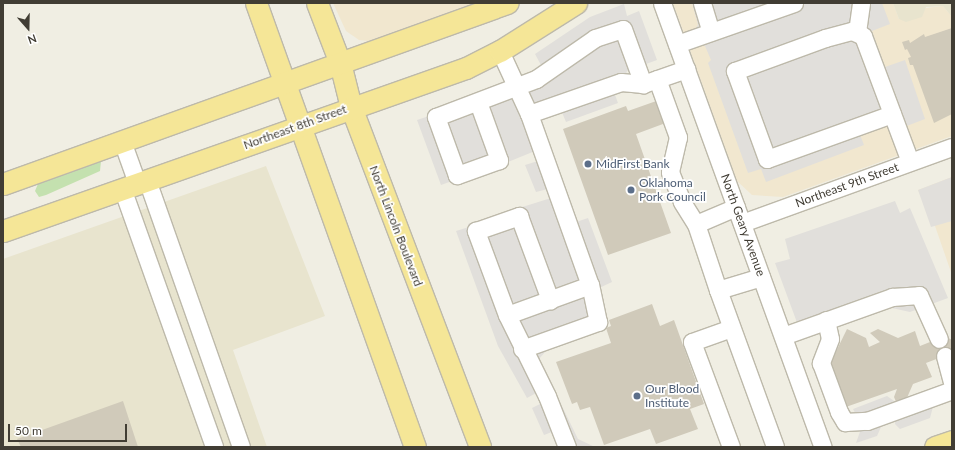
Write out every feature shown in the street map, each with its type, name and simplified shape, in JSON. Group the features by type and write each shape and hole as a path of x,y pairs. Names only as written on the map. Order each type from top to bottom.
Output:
{"main road":[{"path":"256,3 415,447"},
{"name":"North Lincoln Boulevard","path":"317,3 340,63 351,107 480,447"},
{"path":"3,184 507,3"},
{"name":"Northeast 8th Street","path":"3,231 351,107 466,68 500,51 576,3"},
{"path":"935,447 952,441"}],"street":[{"name":"North Geary Avenue","path":"662,3 823,447"},
{"path":"702,3 711,32"},
{"path":"677,44 794,3"},
{"path":"857,32 861,3"},
{"path":"478,102 517,88 595,38 623,29 678,137 670,172 682,202 696,224 731,328 775,447"},
{"path":"892,114 767,159 735,71 825,38 852,31 857,32 864,36 910,162"},
{"path":"500,51 529,114 590,285 598,322 522,350"},
{"path":"529,114 621,82 650,82 686,69"},
{"path":"122,141 135,184 139,235 214,447"},
{"name":"Northeast 9th Street","path":"696,224 739,215 910,162 952,147"},
{"path":"135,184 163,226 241,447"},
{"path":"550,300 519,216 476,231 507,315 522,350 547,396 567,447"},
{"path":"139,235 163,226"},
{"path":"718,290 761,277"},
{"path":"507,315 590,285"},
{"path":"783,336 892,297 919,295 939,339"},
{"path":"826,320 830,339 821,363 839,412 851,423 866,421 952,390"},
{"path":"731,328 692,342 731,447"},
{"path":"178,345 202,337"},
{"path":"945,356 952,384"},
{"path":"813,421 839,412"}],"shaded area":[{"path":"333,3 478,3 369,41 359,40 346,31"},
{"path":"673,3 893,3 899,19 926,8 943,6 952,17 952,136 783,197 752,195 737,181"},
{"path":"692,3 882,3 890,24 872,31 885,67 905,60 925,119 891,132 887,122 859,132 864,145 766,182 761,169 748,173 708,63 711,60 705,46 701,45 695,29 698,25"},
{"path":"893,3 952,3 952,17 943,6 926,7 922,17 906,22 899,19"},
{"path":"624,4 627,16 639,11 657,60 627,71 621,90 614,92 618,103 566,122 561,110 539,119 576,222 588,218 612,282 597,289 605,324 551,345 539,359 578,439 595,447 560,447 557,430 544,435 532,408 544,402 538,392 527,398 498,346 456,231 469,227 468,224 551,198 548,189 536,192 525,165 538,161 535,151 454,184 452,181 441,185 417,120 429,116 428,112 502,86 542,67 535,54 590,17"},
{"path":"266,166 325,316 233,350 267,447 3,447 3,259"},
{"path":"952,177 952,275 935,226 918,190"},
{"path":"952,177 952,221 931,227 918,190"},
{"path":"895,201 900,213 910,208 948,298 910,312 883,306 802,336 775,263 790,259 785,239"},
{"path":"887,396 897,403 934,403 930,418 900,429 895,424 896,416 885,418 877,436 856,443 862,426 853,409"}],"green space":[{"path":"95,160 101,161 100,171 46,195 39,197 35,191 40,179"}],"building":[{"path":"952,28 952,114 934,123 913,65 910,65 908,58 911,57 907,49 905,50 902,42 909,40 910,43 924,34 925,37"},
{"path":"662,99 671,121 636,134 671,233 608,255 563,129 626,106 628,111"},
{"path":"652,304 660,326 674,320 704,404 690,409 698,429 656,444 650,429 604,445 590,407 580,410 577,402 572,404 556,362 611,343 606,328 611,326 609,320"},
{"path":"847,329 866,338 869,347 880,342 870,333 878,329 898,338 915,331 920,346 945,336 952,340 952,353 926,363 932,377 913,384 906,400 897,404 894,397 897,389 843,408 828,368"},
{"path":"123,401 138,447 21,447 17,439"}],"place":[{"name":"MidFirst Bank","path":"588,164"},
{"name":"Oklahoma Pork Council","path":"631,190"},
{"name":"Our Blood Institute","path":"637,396"}]}
